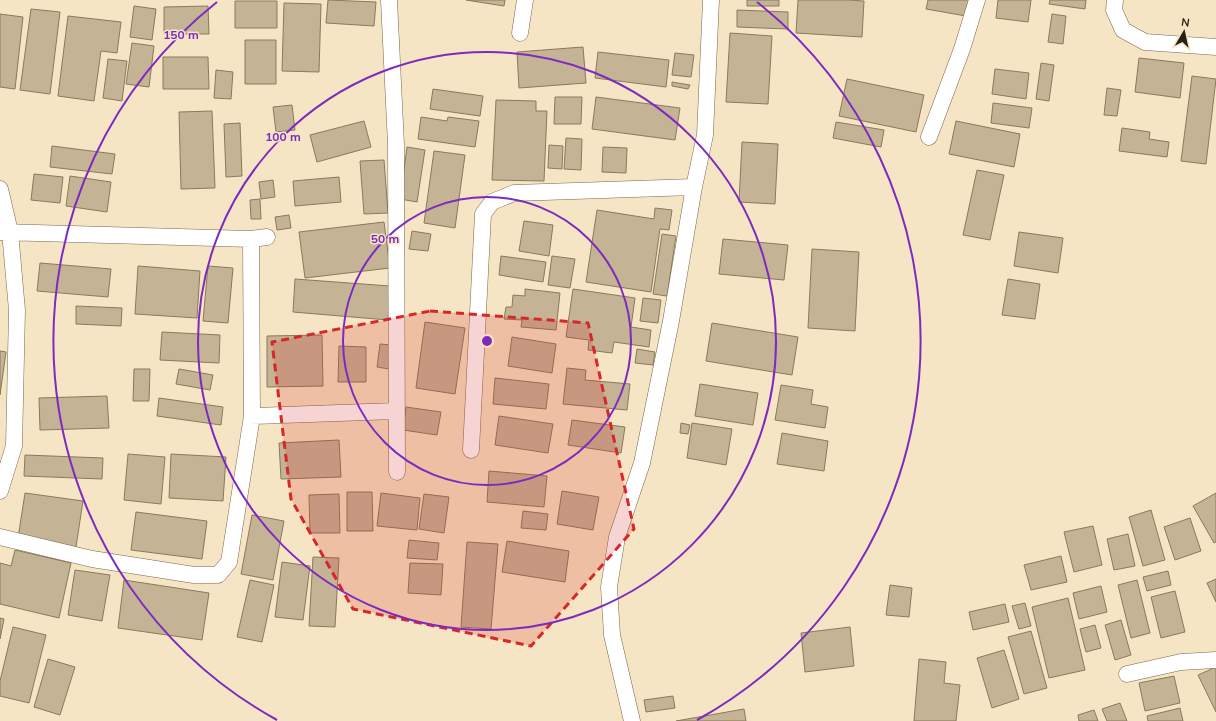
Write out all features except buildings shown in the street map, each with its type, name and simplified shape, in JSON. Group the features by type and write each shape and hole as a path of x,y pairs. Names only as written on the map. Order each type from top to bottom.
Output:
{"street":[{"path":"389,0 396,145 397,472"},
{"path":"520,32 525,0"},
{"path":"632,721 612,635 609,587 617,537 642,463 671,321 694,187 705,135 711,0"},
{"path":"929,137 962,49 977,0"},
{"path":"1115,0 1114,10 1123,30 1145,42 1216,46"},
{"path":"471,450 483,214 492,202 514,194 694,187"},
{"path":"0,190 17,310 14,446 0,491"},
{"path":"0,537 92,559 194,575 218,575 229,562 252,416 259,238 5,232"},
{"path":"252,416 396,411"},
{"path":"1126,674 1181,662 1216,660"}],"highlighted area":[{"path":"430,311 588,323 634,529 531,646 353,609 291,499 272,342"}]}
